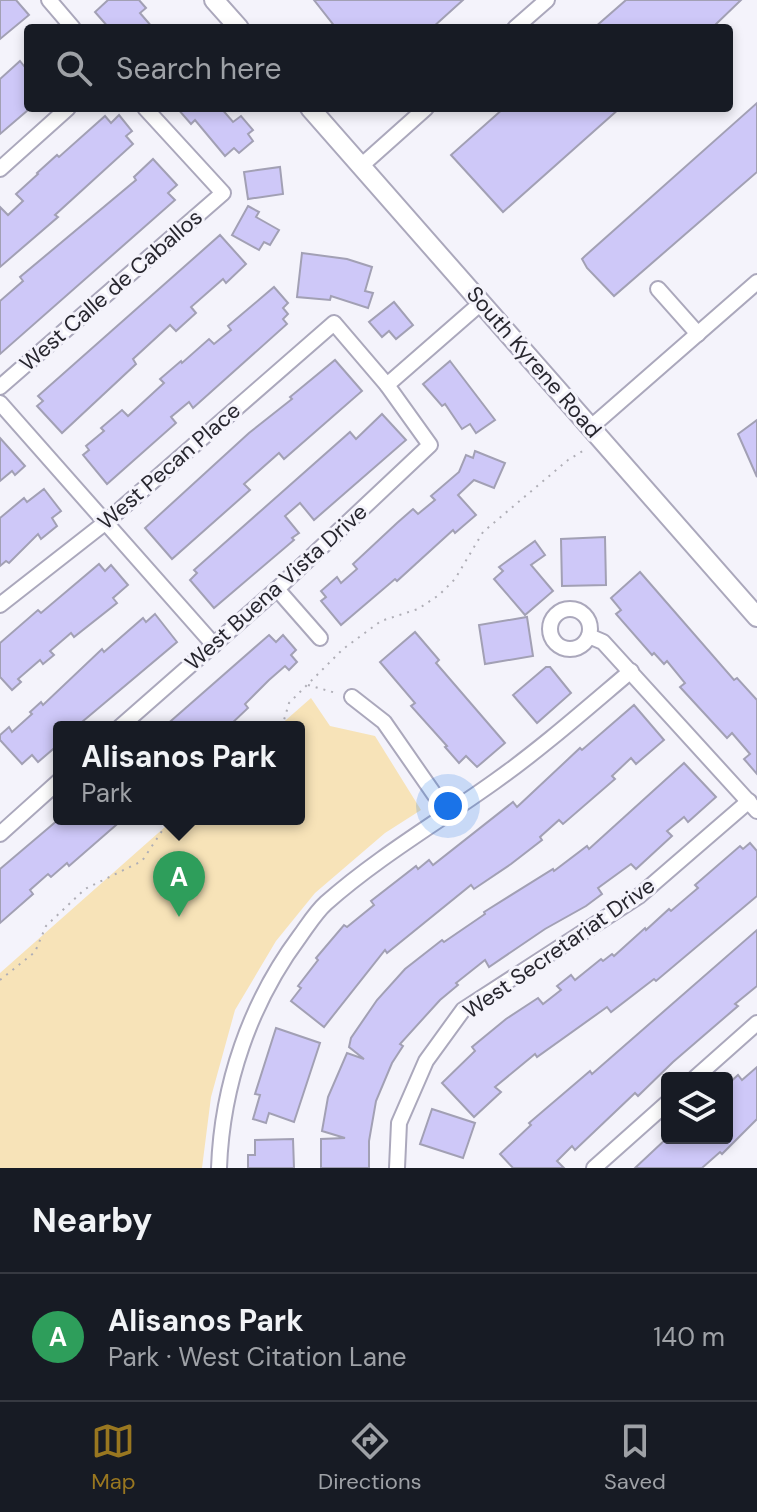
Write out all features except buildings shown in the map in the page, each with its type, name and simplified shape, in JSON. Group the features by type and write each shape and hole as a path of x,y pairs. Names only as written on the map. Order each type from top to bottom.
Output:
{"main road":[{"path":"214,0 235,24"},
{"name":"South Kyrene Road","path":"314,112 757,617"}],"street":[{"path":"520,24 547,0"},
{"path":"56,3 70,24"},
{"path":"0,169 64,112"},
{"name":"West Calle de Caballos","path":"0,387 223,193 149,112"},
{"path":"361,166 422,112"},
{"path":"591,427 757,282"},
{"path":"658,289 698,334"},
{"path":"387,385 481,303"},
{"name":"West Pecan Place","path":"0,605 106,522 334,323 387,385"},
{"name":"West Buena Vista Drive","path":"127,721 277,589 430,445 387,385"},
{"path":"0,403 214,645"},
{"path":"277,589 320,638"},
{"path":"589,636 603,642 631,671 753,806"},
{"path":"219,1168 230,1086 248,1028 280,963 324,905 379,859 520,763 631,671"},
{"path":"352,697 384,722 448,814"},
{"path":"0,834 53,786"},
{"name":"West Secretariat Drive","path":"397,1168 399,1123 426,1061 463,1010 639,896 753,806"},
{"path":"702,1072 757,1023"},
{"path":"594,1168 661,1108"}],"path":[{"path":"284,721 289,703 343,649 381,621 418,609 439,595 455,579 483,532 578,454"},
{"path":"307,685 352,697"},
{"path":"0,980 35,952 46,926 85,889 142,861 166,825"}],"shaded area":[{"path":"311,698 330,726 375,736 421,810 385,833 315,893 276,941 235,1010 211,1097 202,1168 0,1168 0,973 167,825 305,825 305,721 285,721"}],"place":[{"name":"Alisanos Park","path":"179,917"}]}
